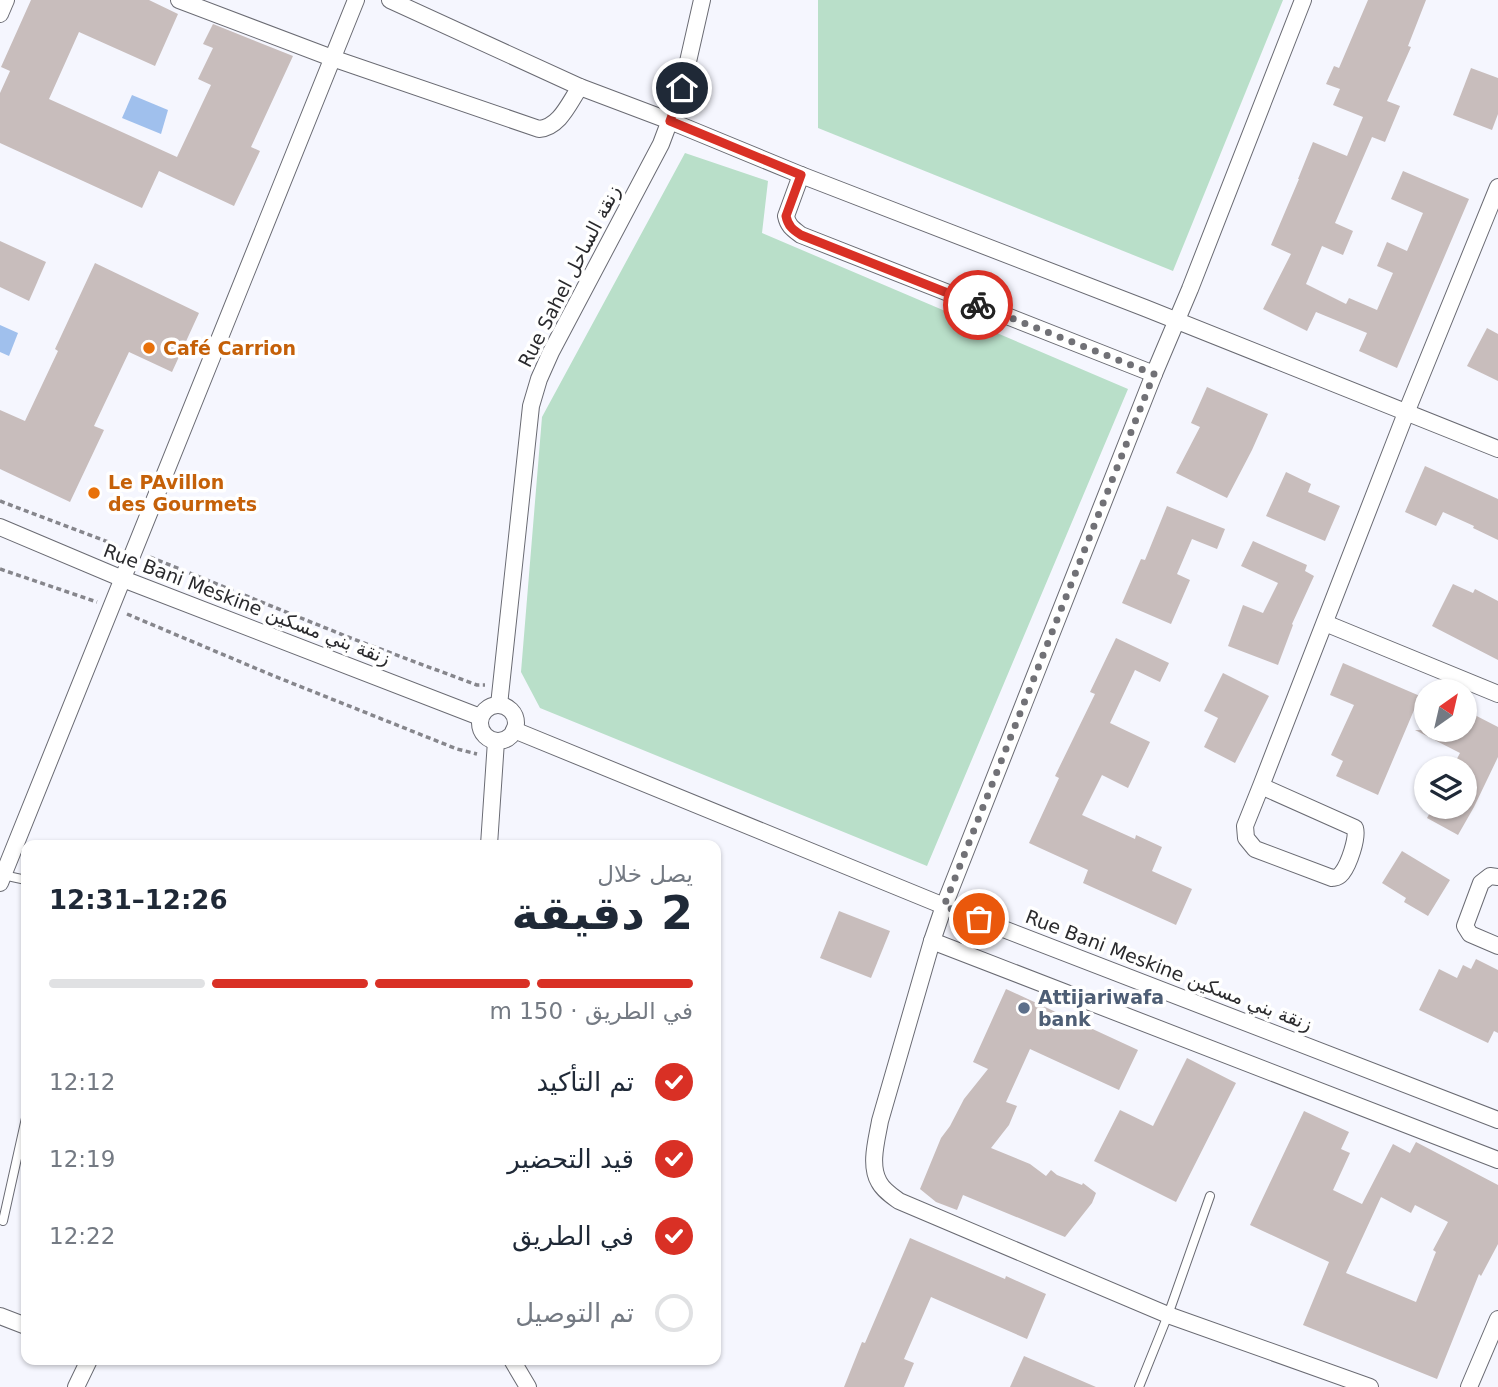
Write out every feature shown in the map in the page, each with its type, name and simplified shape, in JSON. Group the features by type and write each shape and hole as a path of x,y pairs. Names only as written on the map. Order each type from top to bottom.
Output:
{"street":[{"path":"0,14 6,0"},
{"path":"179,0 332,58 539,129 550,127 556,122 580,87"},
{"path":"2,879 356,0"},
{"path":"390,0 580,87 1498,449"},
{"name":"Rue Sahel زنقة الساحل","path":"499,705 531,406 551,352 661,144 682,88 702,0"},
{"path":"1303,0 944,906 880,1121 874,1163 877,1180 886,1192 899,1201 1168,1314 1370,1387"},
{"path":"801,175 786,216 792,229 801,235 1154,374"},
{"path":"1261,786 1355,828 1357,837 1340,876 1332,878 1255,849 1246,838 1245,827 1406,413 1494,209 1498,187"},
{"name":"Rue Bani Meskine زنقة بني مسكين","path":"0,527 123,579 480,717"},
{"path":"1325,622 1498,694"},
{"path":"499,705 508,708 516,719 514,730 509,737 496,741 484,736 479,723 484,711 499,705"},
{"name":"Rue Bani Meskine زنقة بني مسكين","path":"514,730 944,906 1498,1120"},
{"path":"489,840 496,741"},
{"path":"1498,877 1490,876 1482,880 1465,929 1470,934 1498,946"},
{"path":"932,941 1498,1160"},
{"path":"0,1316 21,1324"},
{"path":"1469,1387 1498,1319"},
{"path":"76,1387 87,1365"},
{"path":"515,1365 528,1387"}],"lane":[{"path":"2,879 21,880"},
{"path":"3,1221 21,1140"},
{"path":"1139,1387 1210,1196"}],"path":[{"path":"0,501 477,685 500,686"},
{"path":"0,569 112,607 274,676 457,749 495,759"}],"green space":[{"path":"818,0 1283,0 1173,271 818,128"},
{"path":"685,153 768,181 762,233 1128,389 927,866 540,708 521,672 542,417"}],"water":[{"path":"132,95 168,110 161,134 122,118"},
{"path":"0,325 18,333 9,356 0,352"}],"building":[{"path":"31,0 149,0 178,14 155,66 79,32 49,99 177,157 211,85 198,79 213,48 203,44 213,24 293,56 251,147 260,151 234,206 159,171 142,208 0,143 0,93 10,71 1,67"},
{"path":"1368,0 1426,0 1408,46 1411,47 1387,101 1400,106 1385,142 1372,137 1335,223 1353,231 1343,255 1322,246 1306,284 1346,304 1349,298 1377,310 1393,273 1377,266 1387,242 1407,251 1423,213 1391,199 1403,171 1469,199 1397,368 1359,351 1367,333 1316,312 1307,331 1263,309 1291,254 1271,245 1313,142 1347,156 1363,117 1333,105 1340,89 1326,84 1334,66 1339,68"},
{"path":"1471,68 1498,78 1498,114 1492,130 1453,115"},
{"path":"0,241 46,262 29,301 0,287"},
{"path":"95,263 199,313 172,372 129,352 94,426 104,430 70,502 0,469 0,410 25,421"},
{"path":"1487,328 1498,334 1498,381 1467,366"},
{"path":"1207,387 1268,414 1227,498 1176,473 1200,427 1191,423"},
{"path":"1425,466 1498,499 1498,540 1443,512 1436,526 1405,512"},
{"path":"1286,472 1311,484 1308,492 1340,506 1325,541 1266,516"},
{"path":"1167,506 1225,529 1217,549 1192,539 1177,574 1190,580 1171,624 1122,603 1141,559 1145,560"},
{"path":"1253,541 1307,565 1305,571 1314,576 1292,624 1278,665 1228,646 1243,605 1263,613 1278,583 1241,566"},
{"path":"1453,584 1473,593 1475,589 1498,601 1498,660 1432,626"},
{"path":"1116,638 1169,663 1160,682 1135,670 1110,723 1150,742 1128,788 1102,775 1082,815 1135,839 1136,835 1162,847 1152,871 1192,889 1176,925 1083,883 1088,870 1029,843 1059,778 1055,776 1095,694 1090,692"},
{"path":"1343,663 1414,693 1414,710 1378,795 1336,776 1343,761 1331,755 1354,705 1330,695"},
{"path":"1223,673 1269,696 1235,763 1204,747 1218,718 1204,711"},
{"path":"1477,716 1498,727 1498,757 1477,801 1477,756 1458,756 1460,753 1438,742 1477,742"},
{"path":"1429,819 1467,819 1458,835"},
{"path":"1402,851 1450,880 1428,916 1404,902 1406,898 1382,883"},
{"path":"839,911 890,931 871,978 820,958"},
{"path":"1476,959 1498,970 1498,1033 1494,1031 1488,1043 1419,1010 1439,969 1457,978 1463,965 1471,969"},
{"path":"1006,989 1138,1050 1119,1090 1030,1049 1006,1102 1017,1106 1009,1125 991,1148 1030,1164 1046,1176 1051,1170 1057,1175 1082,1185 1083,1183 1096,1193 1092,1203 1065,1237 963,1195 957,1210 936,1202 920,1189 941,1138 964,1099 988,1069 973,1062"},
{"path":"1187,1058 1236,1083 1176,1202 1094,1161 1120,1110 1153,1126"},
{"path":"1304,1111 1349,1132 1341,1149 1350,1153 1333,1190 1362,1204 1393,1144 1410,1153 1416,1142 1498,1185 1498,1244 1481,1276 1479,1274 1437,1379 1303,1325 1329,1262 1250,1225","holes":["1381,1197 1411,1213 1415,1205 1448,1222 1433,1250 1436,1252 1416,1302 1346,1273"]},
{"path":"910,1238 1046,1294 1027,1339 931,1297 904,1359 914,1363 904,1387 844,1387 862,1342 865,1343"},
{"path":"1024,1356 1096,1387 1010,1387"}],"way so far":[{"path":"978,305 1154,374 944,906 979,919"}],"place":[{"name":"Café Carrion","path":"149,348"},
{"name":"Le PAvillon des Gourmets","path":"94,493"},
{"name":"Attijariwafa bank","path":"1024,1008"}],"route":[{"path":"682,88 670,121 801,175 786,216 792,229 801,235 978,305"}]}
